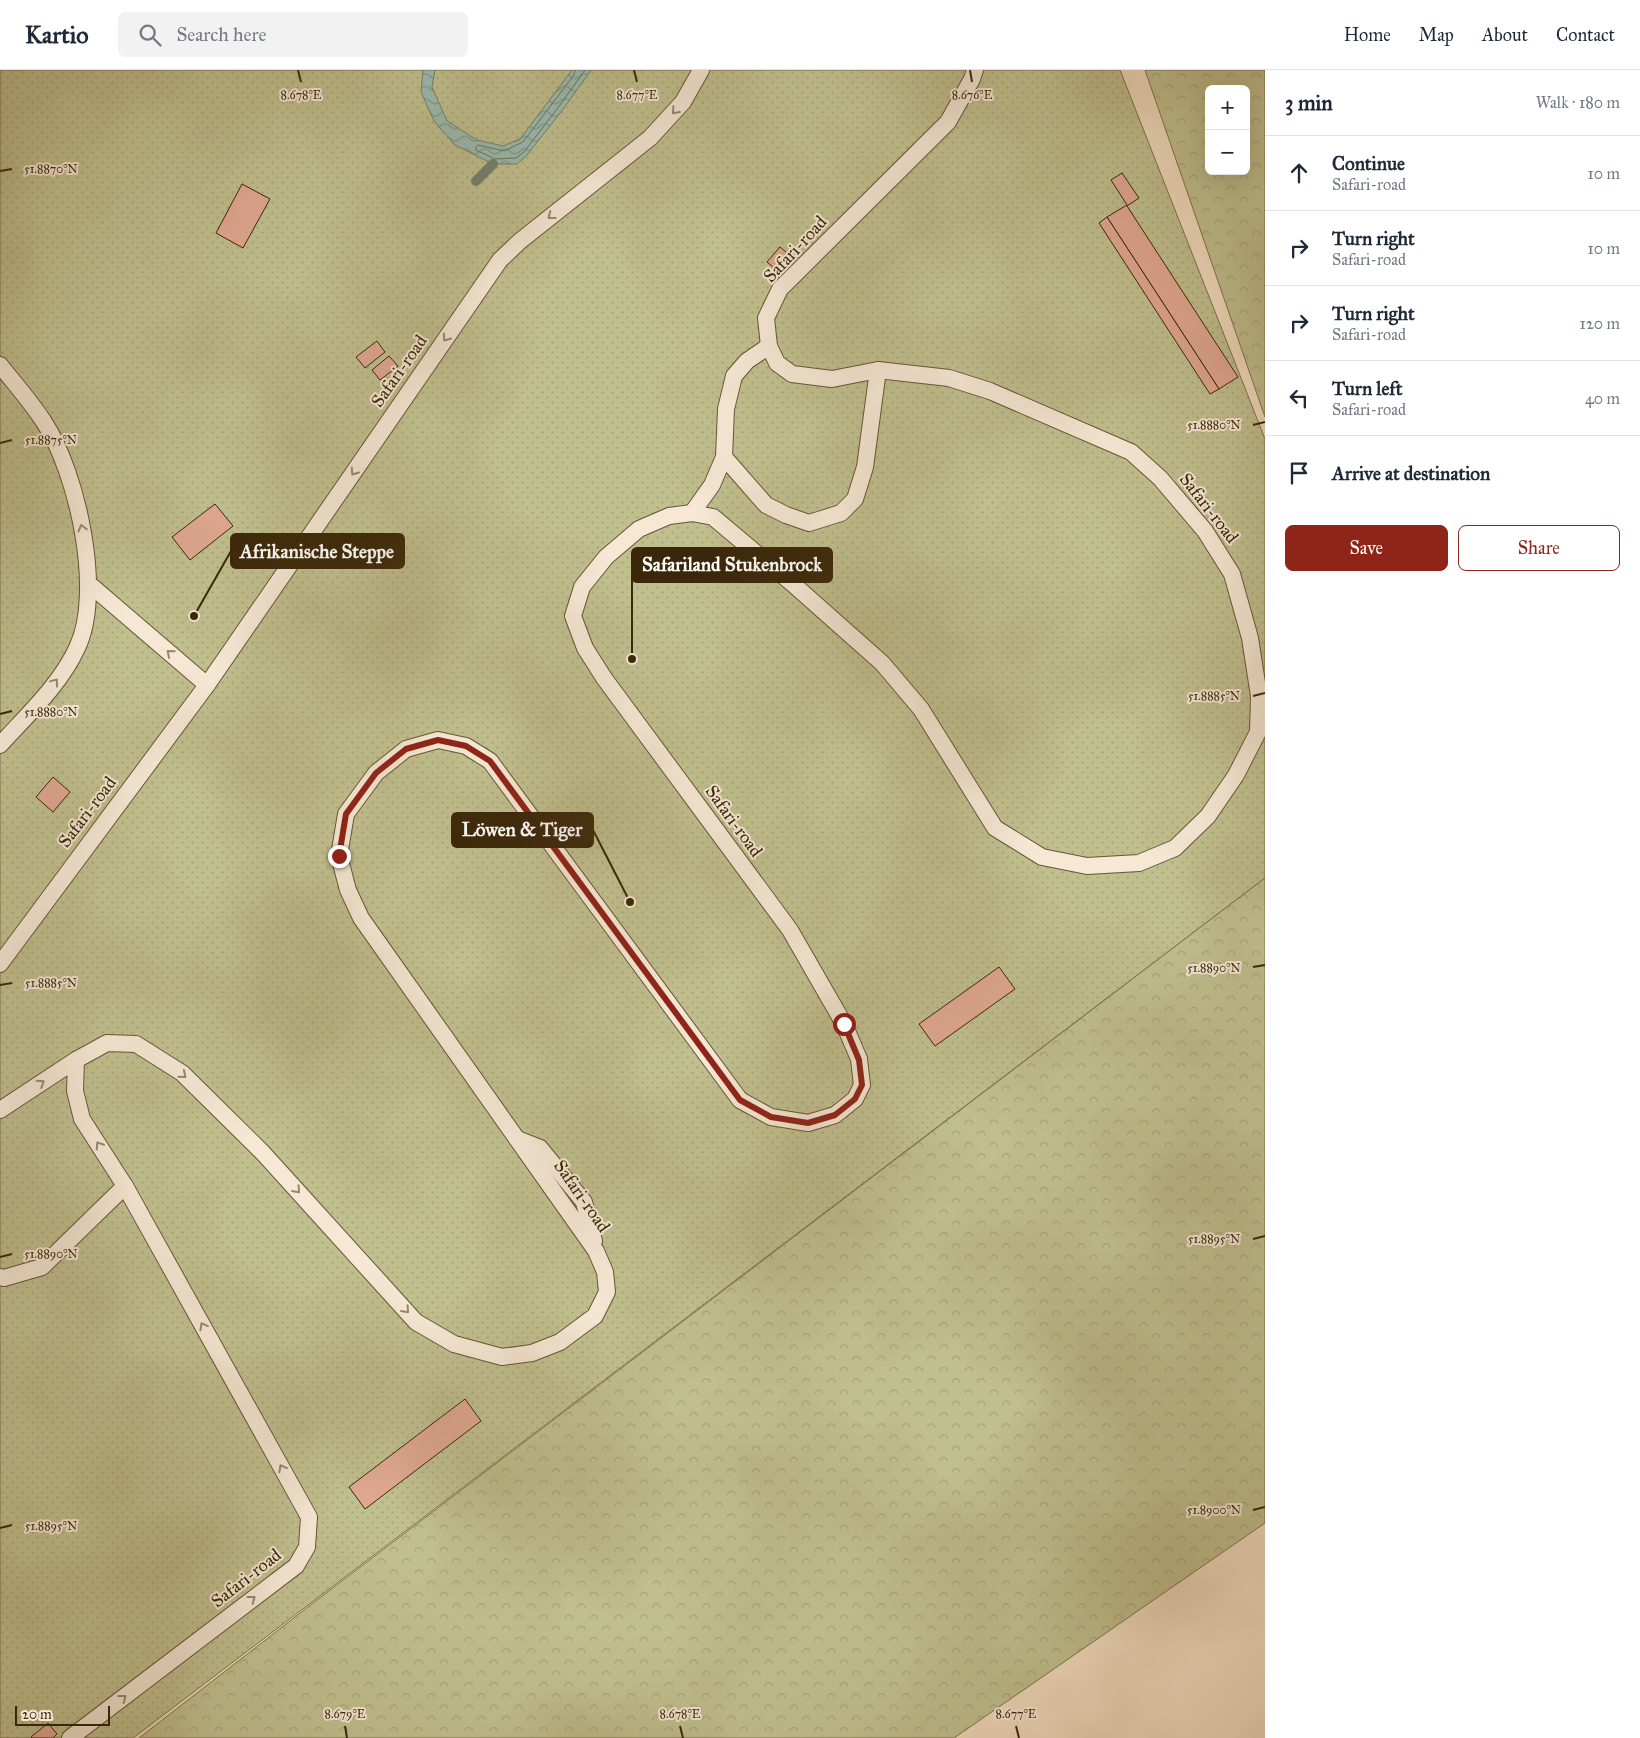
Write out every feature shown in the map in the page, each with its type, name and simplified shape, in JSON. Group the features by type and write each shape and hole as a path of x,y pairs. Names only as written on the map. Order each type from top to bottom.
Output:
{"lane":[{"name":"Safari-road","path":"0,964 207,685 500,260 520,241 650,138 683,102 701,70"},
{"name":"Safari-road","path":"0,1110 107,1042 136,1044 182,1073 262,1153 416,1322 454,1344 502,1357 532,1353 560,1342 596,1316 607,1292 605,1272 596,1251 361,918 348,890 339,856 346,814 376,773 406,749 438,740 466,746 490,761 740,1100 771,1117 808,1123 835,1115 855,1099 862,1085 859,1060 844,1024 790,930 604,678 584,648 573,616 582,587 606,557 639,529 668,516 692,513 713,517 793,584 882,663 921,709 995,828 1042,857 1087,866 1139,863 1175,848 1208,816 1236,775 1258,732 1259,696 1250,638 1232,574 1205,531 1160,478 1131,452 982,388 949,378 878,370 832,379 792,374 777,363 769,346 766,318 780,289 948,122 975,70"},
{"path":"692,513 712,485 724,457 726,409 734,376 747,361 769,346"},
{"path":"0,365 45,423 66,467 86,541 88,584 87,617 78,647 56,682 0,745"},
{"path":"724,457 766,505 786,515 809,523 841,513 855,499 865,467 878,370"},
{"path":"88,584 207,685"},
{"name":"Safari-road","path":"70,1738 296,1566 307,1547 309,1517 125,1186 82,1119 75,1091 76,1060"},
{"path":"0,1277 4,1278 42,1267 125,1186"}],"green space":[{"path":"0,70 1120,70 1265,439 1265,878 133,1738 0,1738"},
{"path":"1145,70 1265,70 1265,417"},
{"path":"1265,878 1265,1523 954,1738 139,1738 317,1600"}],"water":[{"path":"423,70 435,70 432,87 447,121 477,140 503,146 520,139 572,70 591,70 527,155 517,164 493,164 455,145 434,121 421,92"}],"building":[{"path":"1122,173 1139,198 1127,206 1238,377 1219,389 1107,217 1127,205 1111,180"},
{"path":"242,184 270,199 243,248 216,233"},
{"path":"1107,217 1219,389 1210,394 1099,223"},
{"path":"780,247 793,258 780,273 767,262"},
{"path":"377,341 385,352 365,368 356,357"},
{"path":"389,356 398,366 380,380 372,370"},
{"path":"215,504 233,526 190,560 172,537"},
{"path":"53,777 70,792 53,812 36,797"},
{"path":"999,967 1015,989 935,1046 919,1024"},
{"path":"465,1399 481,1421 365,1509 349,1487"},
{"path":"48,1723 57,1734 53,1738 31,1737"}],"waterway":[{"path":"476,181 493,164"}],"place":[{"name":"Afrikanische Steppe","path":"194,616"},
{"name":"Safariland Stukenbrock","path":"632,659"},
{"name":"Löwen & Tiger","path":"630,902"}],"route":[{"path":"339,856 346,814 376,773 406,749 438,740 466,746 490,761 740,1100 771,1117 808,1123 835,1115 855,1099 862,1085 859,1060 844,1024"}]}
